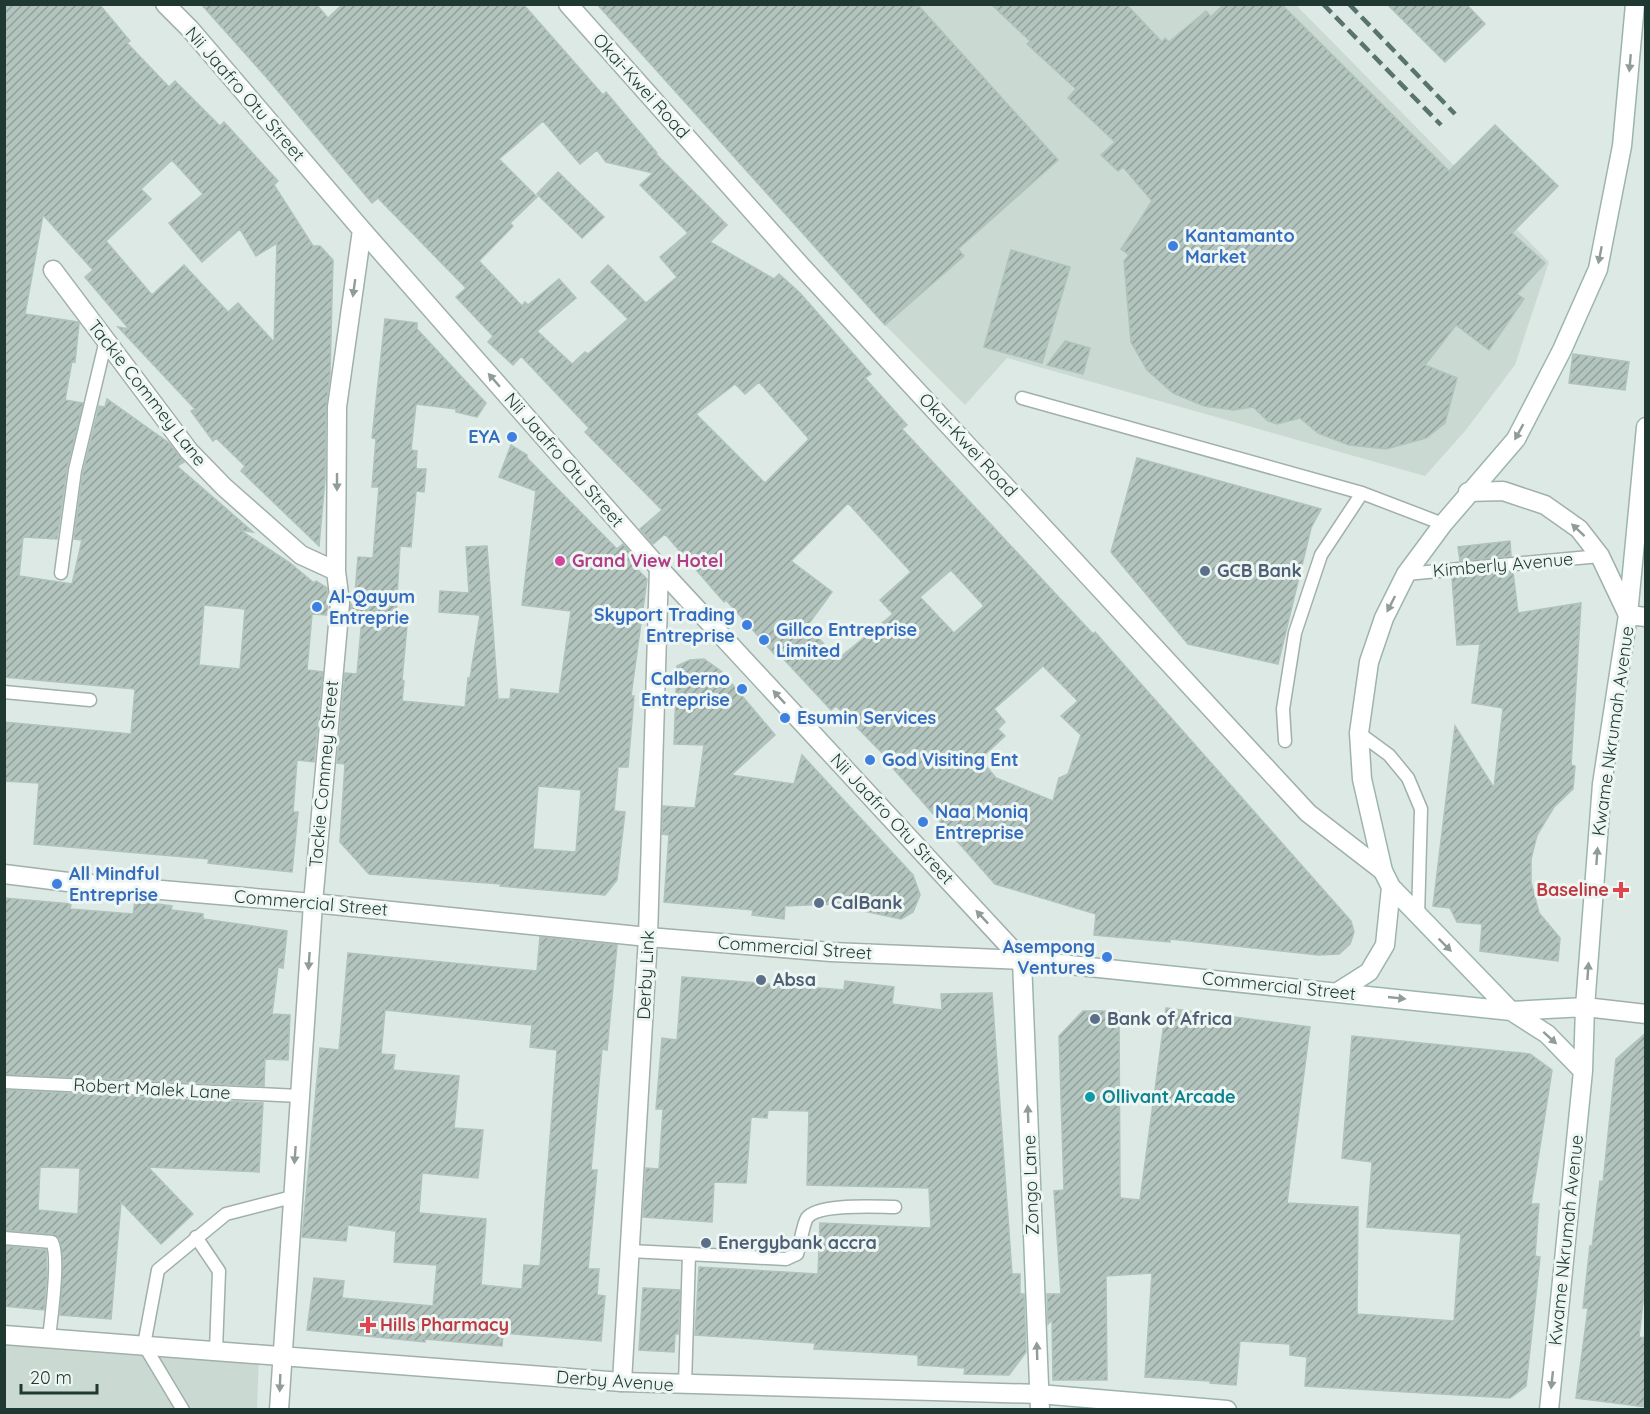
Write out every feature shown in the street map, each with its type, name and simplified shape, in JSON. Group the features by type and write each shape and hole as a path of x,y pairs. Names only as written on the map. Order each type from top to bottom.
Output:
{"street":[{"name":"Nii Jaafro Otu Street","path":"165,4 190,29 362,230 659,568 1022,960"},
{"name":"Okai-Kwei Road","path":"568,4 802,267 1308,813 1387,879"},
{"path":"1339,991 1369,972 1385,945 1387,879 1362,779 1359,733 1369,662 1384,618 1406,574 1468,492 1516,439 1562,350 1598,269 1623,146 1635,4"},
{"name":"Tackie Commey Street","path":"279,1410 313,903 340,603 336,571 337,407 362,230"},
{"name":"Tackie Commey Lane","path":"53,270 189,451 224,487 301,555 336,571"},
{"name":"Kwame Nkrumah Avenue","path":"1549,1410 1583,1071 1585,1006 1602,784 1637,616 1646,427"},
{"name":"Kimberly Avenue","path":"1468,492 1503,490 1545,506 1579,529 1600,556 1637,616"},
{"name":"Derby Link","path":"622,1382 648,937 659,568"},
{"name":"Commercial Street","path":"4,874 648,937 831,952 1022,960 1339,991 1511,1011 1585,1006 1646,1014"},
{"path":"1387,879 1418,917 1511,1011 1547,1034 1583,1071"},
{"name":"Zongo Lane","path":"1022,960 1040,1402"},
{"name":"Derby Avenue","path":"4,1335 622,1382 1227,1410"}],"lane":[{"path":"61,573 75,470 106,340"},
{"path":"1022,399 1362,492 1443,524"},
{"path":"1285,741 1283,709 1295,633 1321,555 1362,492"},
{"name":"Kimberly Avenue","path":"1406,574 1600,556"},
{"path":"4,692 90,700"},
{"path":"1359,733 1389,755 1408,778 1421,809 1418,917"},
{"name":"Robert Malek Lane","path":"4,1082 299,1096"},
{"path":"183,1410 144,1345 158,1270 226,1214 292,1197"},
{"path":"630,1251 786,1258 797,1254 807,1218 816,1212 832,1209 895,1207"},
{"path":"196,1237 219,1271 216,1350"},
{"path":"4,1238 52,1242 54,1246 49,1338"},
{"path":"685,1385 689,1254"}],"shaded area":[{"name":"Kantamanto Market","path":"597,5 1296,5 1549,262 1515,365 1465,431 1425,476 1007,358 965,405 885,325"},
{"path":"4,1336 259,1356 257,1409 5,1409"}],"building":[{"path":"4,4 99,4 130,41 127,43 169,87 175,81 220,126 224,122 278,181 274,185 313,246 320,246 333,260 325,479 319,546 241,471 245,466 216,438 213,441 191,411 195,409 118,327 129,329 85,277 93,270 43,215 25,314 78,322 75,362 72,361 65,400 83,403 67,468 57,539 23,537 19,576 72,584 82,540 74,539 83,472 99,406 105,407 107,399 169,443 184,462 177,466 253,532 240,530 290,563 314,583 316,581 327,588 328,615 312,614 307,670 323,672 314,762 297,760 293,812 298,812 292,872 208,863 209,859 34,844 39,783 4,781 4,722 131,734 135,689 4,677","holes":["172,160 203,194 169,223 202,262 240,229 256,256 277,243 274,342 238,303 228,312 184,265 152,295 106,241 151,199 141,189","204,605 245,609 240,669 199,665"]},
{"path":"201,4 316,4 328,18 343,4 523,4 603,95 606,92 656,154 727,225 710,242 774,279 779,274 800,293 871,374 865,378 907,425 902,429 1093,634 1095,632 1351,921 1354,932 1350,944 1339,954 1319,955 1170,939 1170,942 1094,935 1096,914 995,884 891,766 893,764 836,706 831,710 779,654 776,656 726,600 724,602 665,534 653,544 640,529 662,510 585,432 589,428 521,356 513,365 488,342 493,336 456,297 466,288 378,198 372,203 267,78","holes":["543,121 580,164 597,150 606,162 653,173 640,185 688,233 660,257 677,277 646,303 608,265 591,282 628,319 588,354 585,352 572,364 537,331 576,298 559,279 528,305 525,302 522,306 479,261 513,226 510,223 537,197 499,159","759,382 809,439 765,483 696,414 735,384 745,394","848,503 911,572 880,600 893,614 838,659 807,626 832,592 791,561","951,570 984,606 954,633 920,597","1043,666 1078,701 1061,716 1081,735 1068,774 1059,778 1053,801 996,778 980,759 1005,736 998,729 1005,722 994,709"]},
{"path":"597,4 917,4 1058,160 958,249 964,256 885,325"},
{"path":"991,4 1126,4 1162,42 1165,38 1169,42 1206,11 1211,17 1224,4 1281,4 1449,171 1495,125 1558,186 1512,233 1545,263 1517,294 1524,299 1489,350 1456,325 1425,365 1457,378 1445,423 1426,438 1386,449 1349,445 1318,433 1300,418 1277,424 1268,421 1253,407 1233,410 1204,406 1173,393 1147,370 1131,342 1124,261 1129,255 1121,249 1152,201 1123,167 1118,171 1101,155 1115,142 1068,98 1076,89 1027,44 1030,41"},
{"path":"1387,4 1466,4 1485,24 1445,62"},
{"path":"558,172 604,217 582,238 537,194"},
{"path":"1011,250 1070,267 1042,363 984,347"},
{"path":"385,319 417,323 417,329 486,403 477,417 456,412 456,409 416,404 411,450 417,451 416,469 426,469 424,492 416,491 411,547 400,546 396,614 408,615 402,701 465,707 480,615 439,612 440,591 469,593 466,547 487,546 498,699 510,699 511,689 559,694 571,611 522,605 536,491 499,477 511,445 527,455 527,458 617,549 623,544 636,559 631,563 647,579 631,696 634,696 628,767 618,767 614,811 625,812 617,880 605,895 369,874 340,842 345,764 337,763 345,673 357,674 362,618 350,617 351,604 354,606 358,557 373,558 379,487 372,487 376,439 372,438","holes":["538,786 581,790 576,852 533,849"]},
{"path":"1065,341 1090,348 1083,374 1047,365"},
{"path":"1573,354 1629,362 1625,390 1569,383"},
{"path":"1137,458 1321,509 1311,528 1278,664 1188,644 1111,552"},
{"path":"1510,541 1511,556 1460,561 1458,547"},
{"path":"1513,572 1518,613 1581,603 1571,765 1575,766 1573,789 1554,807 1537,835 1531,859 1531,882 1539,913 1560,938 1558,961 1480,951 1482,924 1457,922 1450,908 1433,906 1455,726 1494,788 1503,708 1472,703 1480,644 1457,645 1452,578"},
{"path":"704,659 721,671 775,735 731,775 794,784 802,755 913,875 920,895 913,912 901,919 831,904 785,906 784,919 752,915 753,910 664,902 669,835 662,834 663,806 695,808 704,745 674,744 677,666 690,660"},
{"path":"4,898 71,904 70,909 133,914 135,901 172,906 171,910 203,914 203,919 287,931 283,968 278,967 272,1014 290,1015 288,1060 265,1059 264,1086 4,1074"},
{"path":"540,937 617,945 607,1050 602,1049 591,1170 597,1170 588,1269 599,1269 597,1295 605,1296 601,1341 503,1333 502,1346 425,1339 425,1342 307,1330 314,1278 344,1281 342,1298 433,1306 437,1265 394,1262 396,1231 348,1225 346,1241 302,1237 320,1048 339,1050 348,953 537,971","holes":["385,1010 532,1025 530,1047 557,1050 540,1266 524,1265 522,1289 481,1285 486,1219 419,1213 422,1173 478,1178 483,1130 454,1128 459,1076 393,1070 395,1055 381,1054"]},
{"path":"682,977 844,990 845,981 894,987 892,1004 942,1010 941,994 992,993 1012,1274 1020,1274 1020,1294 1024,1294 1026,1352 1009,1375 964,1374 965,1368 918,1365 918,1355 814,1349 815,1343 695,1335 699,1267 818,1274 820,1223 931,1228 929,1188 807,1185 809,1111 768,1110 767,1118 751,1117 746,1183 714,1182 712,1222 643,1217 646,1168 659,1169 663,1109 656,1109 662,1038 677,1040"},
{"path":"1166,1008 1310,1027 1287,1203 1358,1207 1357,1314 1454,1321 1461,1234 1367,1227 1372,1162 1342,1158 1352,1036 1530,1054 1552,1070 1531,1204 1539,1204 1535,1256 1540,1257 1526,1386 1510,1398 1305,1386 1307,1357 1290,1355 1290,1344 1240,1341 1236,1385 1145,1377 1152,1273 1106,1276 1107,1380 1053,1380 1052,1319 1048,1324 1047,1294 1061,1294 1054,1191 1064,1190 1059,1036 1083,1011 1119,1011 1120,1198 1140,1200"},
{"path":"1646,1033 1646,1276 1639,1337 1646,1338 1646,1407 1576,1398 1588,1308 1583,1308 1590,1246 1592,1247 1600,1181 1603,1182 1616,1059"},
{"path":"4,1090 263,1103 259,1172 148,1167 193,1214 161,1244 121,1202 111,1319 60,1315 63,1261 60,1239 53,1234 4,1230","holes":["40,1167 80,1168 78,1214 38,1210"]},
{"path":"4,1246 46,1250 44,1310 4,1306"},
{"path":"643,1288 680,1290 678,1334 675,1334 674,1352 639,1350"}],"railway":[{"path":"1323,4 1441,125"},
{"path":"1349,4 1455,114"}],"place":[{"name":"Kantamanto Market","path":"1173,246"},
{"name":"EYA","path":"512,437"},
{"name":"Grand View Hotel","path":"560,561"},
{"name":"GCB Bank","path":"1205,571"},
{"name":"Al-Qayum Entreprie","path":"317,607"},
{"name":"Skyport Trading Entreprise","path":"747,625"},
{"name":"Gillco Entreprise Limited","path":"764,640"},
{"name":"Calberno Entreprise","path":"742,689"},
{"name":"Esumin Services","path":"785,718"},
{"name":"God Visiting Ent","path":"870,760"},
{"name":"Naa Moniq Entreprise","path":"923,822"},
{"name":"All Mindful Entreprise","path":"57,884"},
{"name":"Baseline","path":"1621,890"},
{"name":"CalBank","path":"819,903"},
{"name":"Asempong Ventures","path":"1107,957"},
{"name":"Absa","path":"761,980"},
{"name":"Bank of Africa","path":"1095,1019"},
{"name":"Ollivant Arcade","path":"1090,1097"},
{"name":"Energybank accra","path":"706,1243"},
{"name":"Hills Pharmacy","path":"368,1325"}]}
